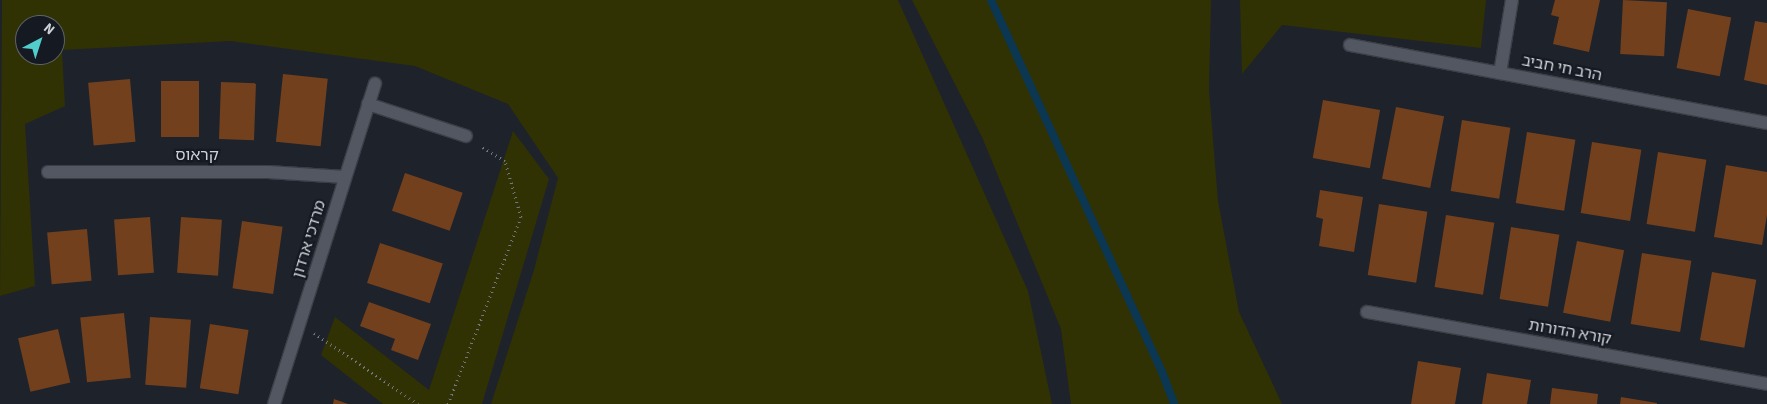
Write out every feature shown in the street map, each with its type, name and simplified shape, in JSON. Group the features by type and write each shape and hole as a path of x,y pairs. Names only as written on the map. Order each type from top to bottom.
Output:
{"street":[{"path":"1500,73 1512,0"},
{"name":"הרב חי חביב","path":"1350,45 1767,123"},
{"name":"מרדכי ארדון","path":"274,404 374,84"},
{"path":"368,104 466,136"},
{"name":"קראוס","path":"48,172 268,172 345,178"},
{"name":"קורא הדורות","path":"1367,312 1767,384"}],"path":[{"path":"448,404 521,217 505,161 466,136"},
{"path":"299,323 418,404"}],"shaded area":[{"path":"2,0 898,0 1028,291 1052,404 491,404 534,270 558,178 508,104 415,66 230,41 65,50 65,15 15,15 15,65 63,65 65,106 25,124 35,286 0,296"},
{"path":"912,0 1211,0 1209,90 1218,201 1239,312 1282,404 1071,404 1061,329 982,137"},
{"path":"1240,0 1486,0 1481,48 1282,25 1242,74"},
{"path":"513,131 549,179 482,404 383,404 321,355 335,317 429,390"}],"building":[{"path":"1555,0 1600,0 1589,52 1553,44 1559,17 1551,15"},
{"path":"1623,0 1667,2 1664,56 1620,54"},
{"path":"1688,9 1731,17 1720,76 1677,68"},
{"path":"1755,21 1767,23 1767,85 1744,80"},
{"path":"283,74 328,79 321,146 276,142"},
{"path":"130,79 135,142 94,145 88,83"},
{"path":"161,81 199,81 199,137 161,137"},
{"path":"221,82 256,83 254,140 219,139"},
{"path":"1323,100 1380,110 1370,168 1313,158"},
{"path":"1396,107 1444,116 1430,188 1382,179"},
{"path":"1462,120 1510,128 1499,199 1451,191"},
{"path":"1527,132 1575,140 1564,211 1516,203"},
{"path":"1592,142 1641,150 1630,221 1581,213"},
{"path":"1658,152 1706,160 1695,232 1647,224"},
{"path":"1726,165 1767,172 1767,215 1762,245 1714,237"},
{"path":"405,173 463,193 450,231 392,211"},
{"path":"1320,190 1363,197 1354,252 1319,246 1323,219 1316,217"},
{"path":"1379,204 1427,212 1416,283 1368,275"},
{"path":"1446,215 1494,223 1483,295 1435,287"},
{"path":"150,217 154,273 118,275 114,220"},
{"path":"181,217 222,220 218,276 177,273"},
{"path":"242,221 283,227 273,294 233,288"},
{"path":"1511,227 1559,235 1548,307 1500,299"},
{"path":"87,229 92,281 52,284 47,232"},
{"path":"1577,241 1624,250 1610,322 1563,313"},
{"path":"380,243 443,263 430,303 367,283"},
{"path":"1642,253 1691,261 1680,332 1631,324"},
{"path":"1712,272 1756,280 1744,348 1700,340"},
{"path":"369,302 431,324 418,360 391,350 395,339 360,326"},
{"path":"124,313 131,378 87,382 80,318"},
{"path":"150,317 191,320 186,388 145,385"},
{"path":"210,324 249,330 238,394 200,388"},
{"path":"58,329 70,383 30,392 18,338"},
{"path":"1418,361 1461,368 1455,404 1411,404"},
{"path":"1487,373 1531,380 1527,404 1482,404"},
{"path":"1552,388 1598,394 1597,404 1550,404"},
{"path":"1621,397 1657,403 1657,404 1620,404"},
{"path":"334,399 348,404 333,404"}],"waterway":[{"path":"991,0 1162,372 1174,404"}]}
